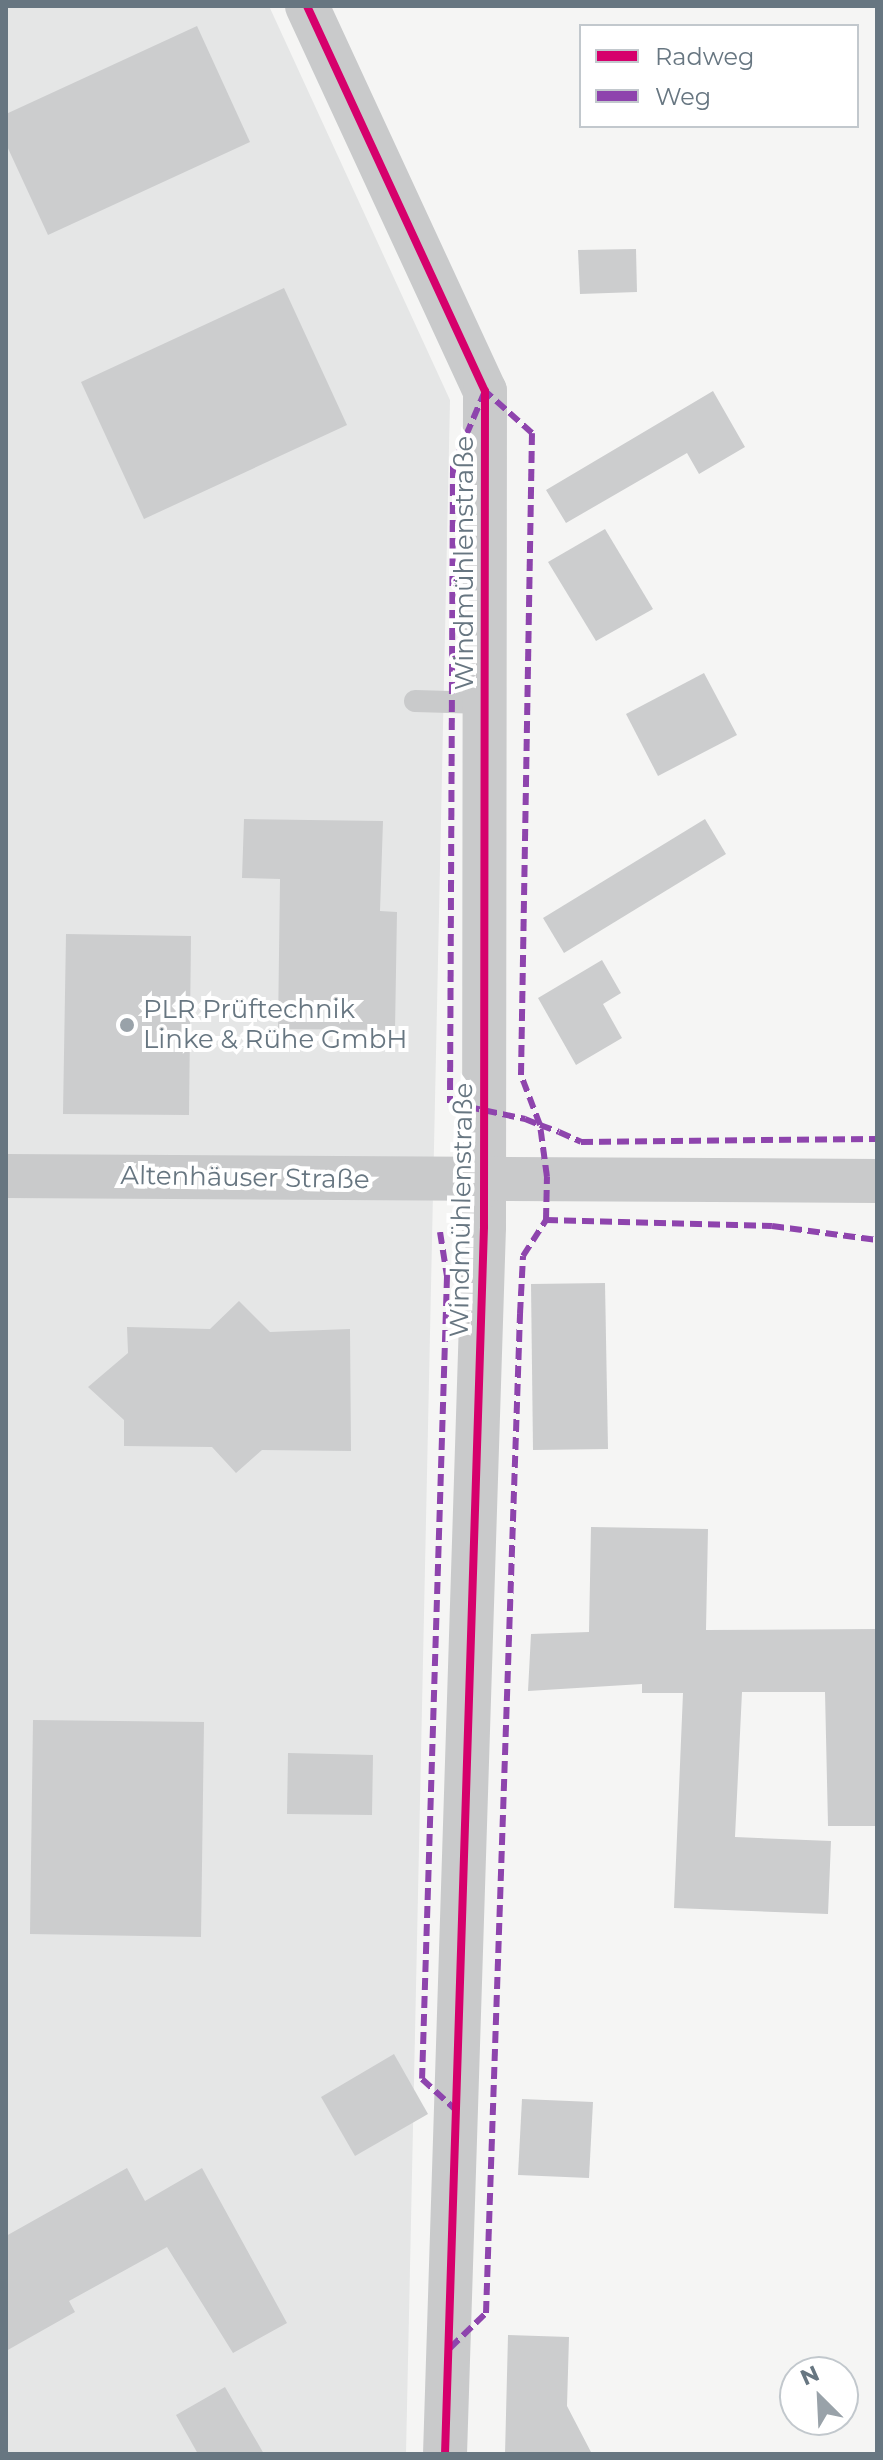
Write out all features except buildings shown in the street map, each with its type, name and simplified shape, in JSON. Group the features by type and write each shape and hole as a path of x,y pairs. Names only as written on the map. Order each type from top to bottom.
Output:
{"street":[{"name":"Windmühlenstraße","path":"307,6 485,391 484,1181 465,1949 445,2454"},
{"name":"Altenhäuser Straße","path":"6,1176 877,1181"}],"lane":[{"path":"415,701 485,703"}],"shaded area":[{"path":"6,6 269,6 450,400 406,2454 6,2454"}],"marked path":[{"path":"450,2348 486,2313 523,1256 546,1220 547,1177 540,1125 521,1075 532,433 485,391 453,466 450,1103 525,1119 540,1125 559,1132 581,1142 877,1139"},
{"path":"546,1220 772,1226 877,1240"},
{"path":"440,1232 447,1276 422,2079 457,2111"}],"cycle path":[{"path":"307,6 485,391 484,1227 445,2454"}],"place":[{"name":"PLR Prüftechnik Linke & Rühe GmbH","path":"127,1025"}]}
